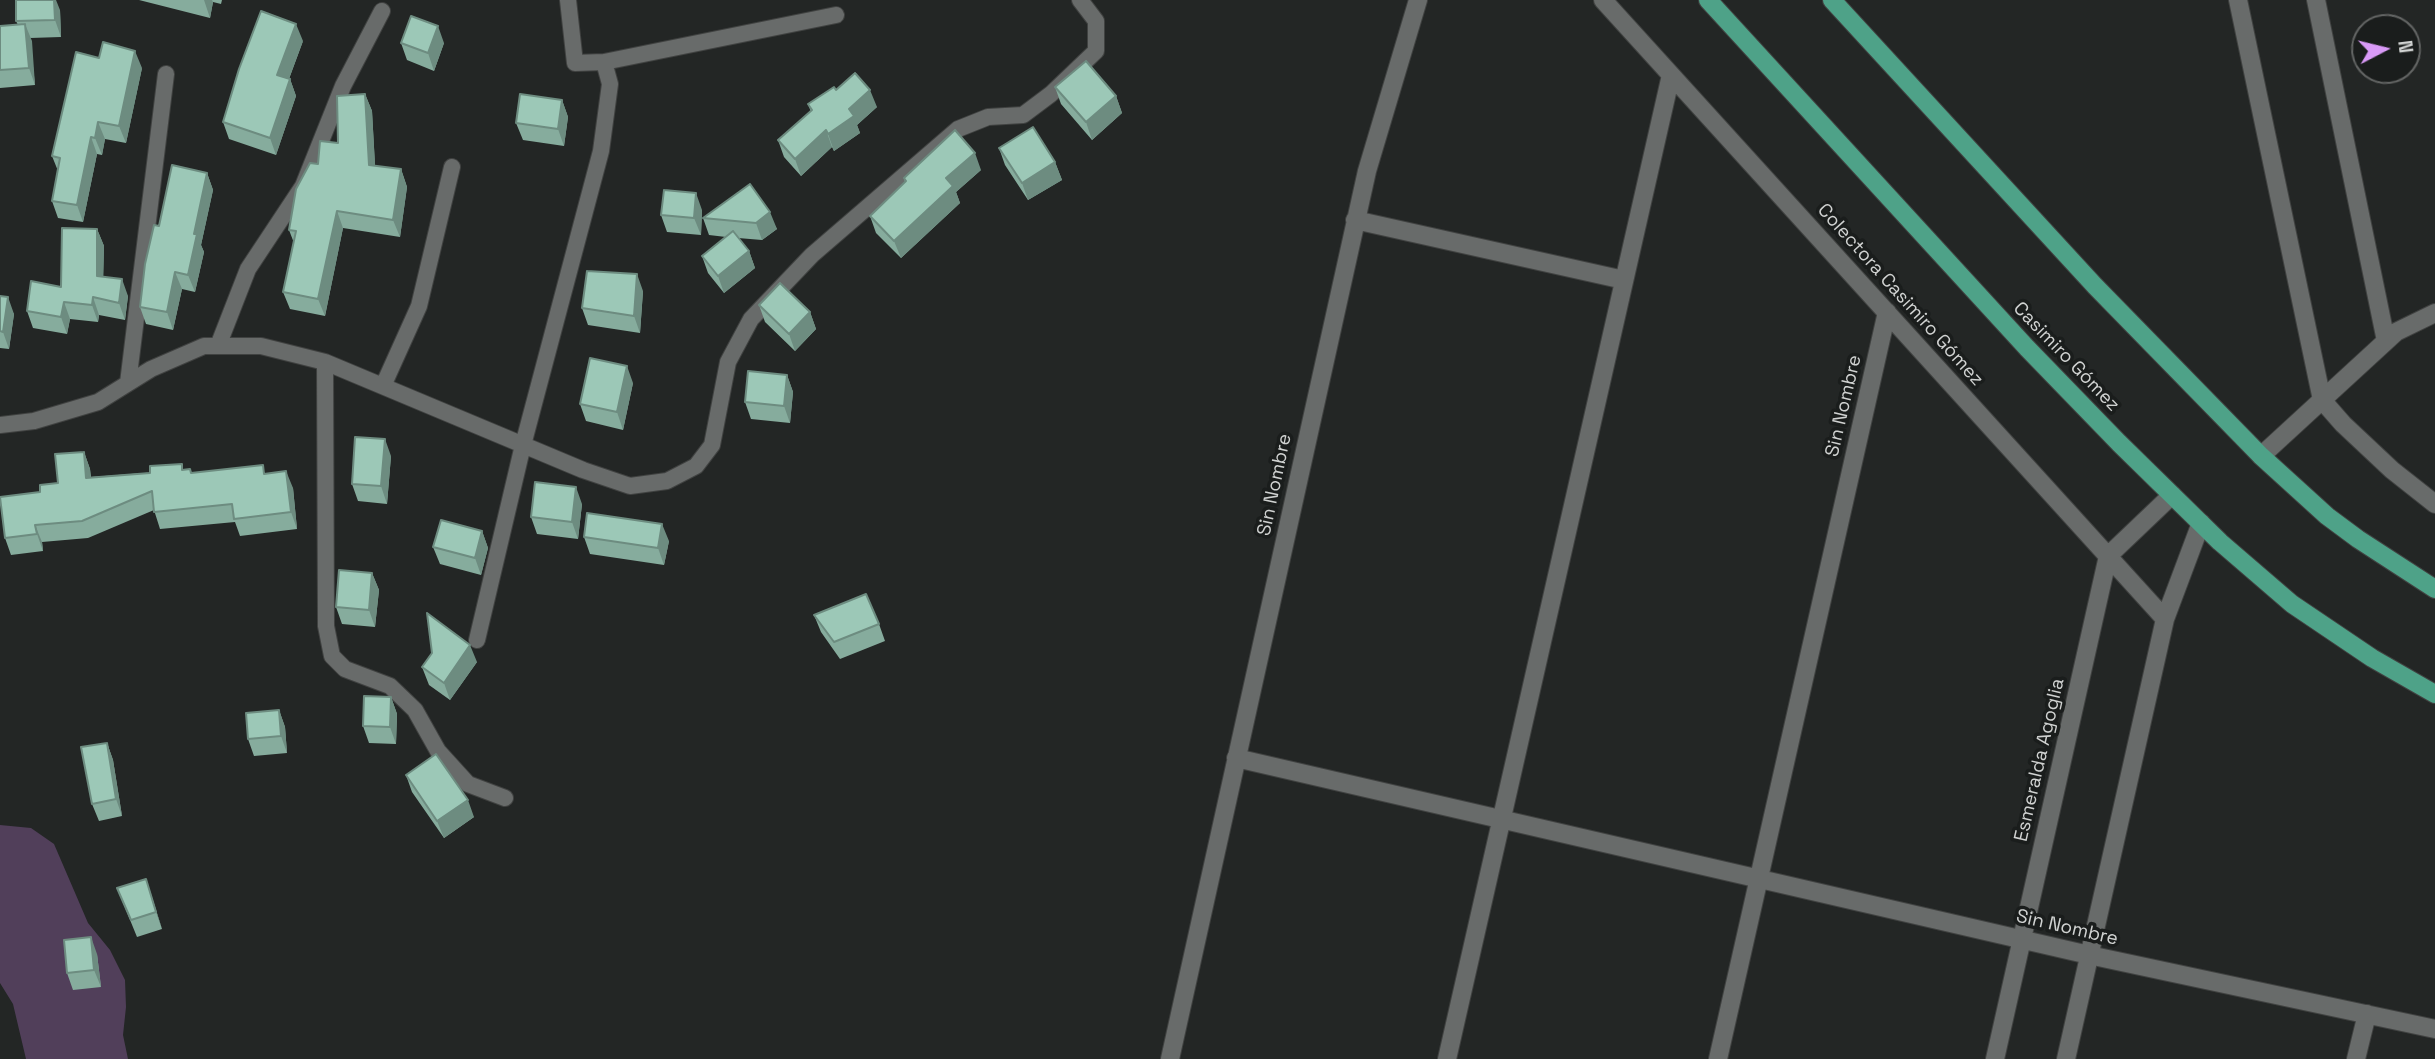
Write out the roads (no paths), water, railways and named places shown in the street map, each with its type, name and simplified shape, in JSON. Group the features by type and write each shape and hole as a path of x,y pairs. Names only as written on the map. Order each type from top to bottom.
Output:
{"main road":[{"name":"Casimiro Gómez","path":"1708,0 2027,348 2201,523 2292,604 2372,658 2435,694"},
{"path":"1832,0 2109,302 2261,456 2358,539 2435,589"}],"street":[{"name":"Sin Nombre","path":"1170,1059 1355,220 1418,0"},
{"name":"Colectora Casimiro Gómez","path":"1603,0 2165,619"},
{"path":"2238,0 2322,400 2392,470 2435,504"},
{"path":"2316,0 2386,341"},
{"path":"1447,1059 1671,75"},
{"path":"1355,220 1624,281"},
{"name":"Sin Nombre","path":"1718,1059 1887,312"},
{"path":"2261,456 2386,341 2408,325 2435,313"},
{"path":"2108,556 2172,495"},
{"path":"2066,1059 2165,619 2201,523"},
{"name":"Esmeralda Agoglia","path":"1994,1059 2108,556"},
{"name":"Sin Nombre","path":"1236,758 2022,940 2435,1029"},
{"path":"2356,1059 2367,1014"}],"lane":[{"path":"568,0 575,63 604,62 836,15"},
{"path":"0,425 34,421 98,402 151,369 205,346 261,346 325,362 583,470 630,486 667,481 696,466 712,445 728,362 751,319 812,255 958,129 988,117 1023,115 1051,94 1097,51 1096,21 1080,0"},
{"path":"218,346 248,269 303,186 343,86 382,11"},
{"path":"477,640 523,445 601,151 610,84 604,62"},
{"path":"128,383 166,74"},
{"path":"383,386 419,306 452,167"},
{"path":"325,362 326,626 332,656 345,670 390,686 415,710 438,751 468,784 505,798"}]}
